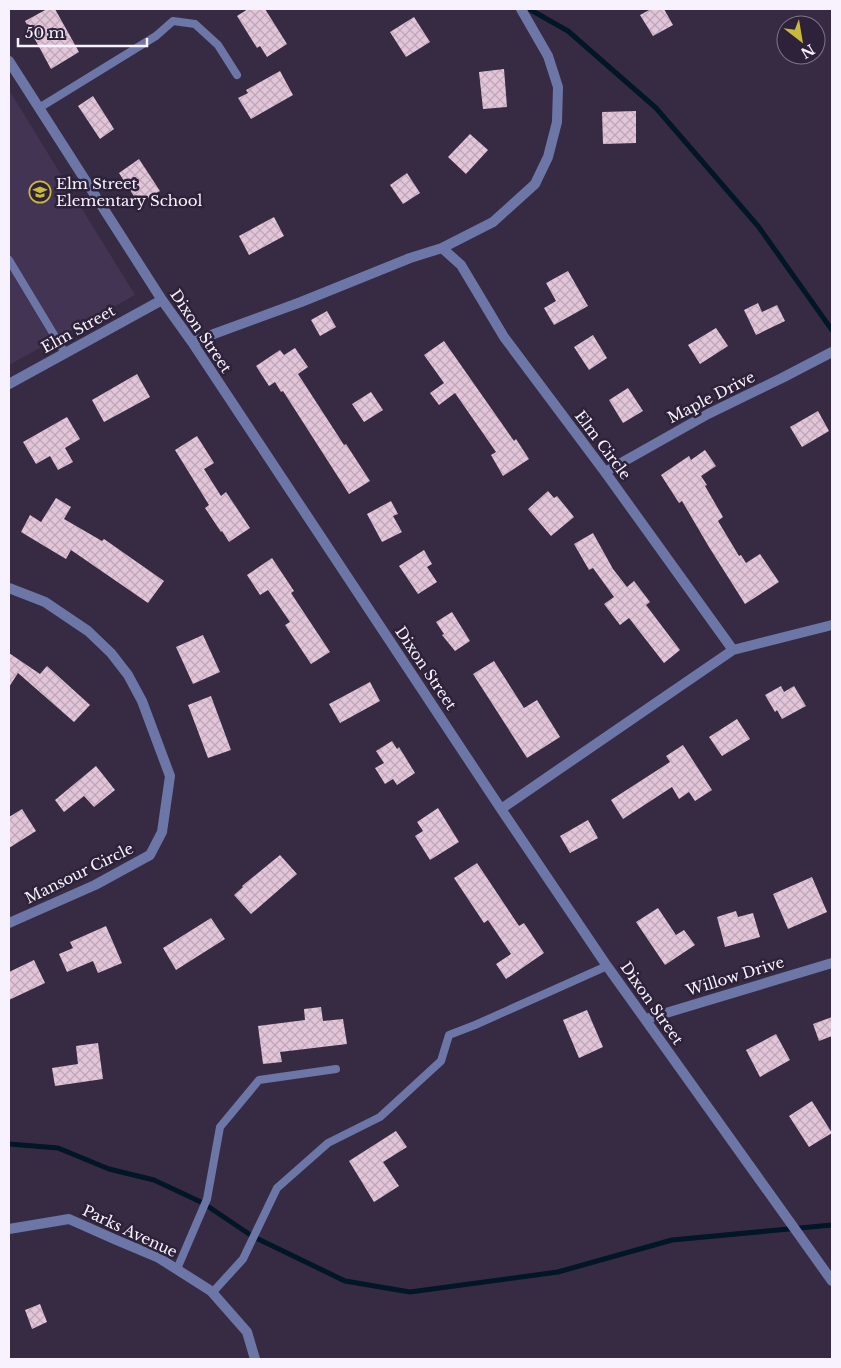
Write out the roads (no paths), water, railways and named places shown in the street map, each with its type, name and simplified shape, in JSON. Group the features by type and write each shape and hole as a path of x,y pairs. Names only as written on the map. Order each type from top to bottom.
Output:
{"street":[{"path":"192,342 301,302 410,258 442,248 493,222 535,184 548,157 557,122 558,87 548,56 521,9"},
{"name":"Dixon Street","path":"9,61 162,300 192,342 501,809 607,966 832,1281"},
{"name":"Elm Circle","path":"442,248 461,265 504,337 605,472 732,650"},
{"name":"Elm Street","path":"9,382 162,300"},
{"name":"Maple Drive","path":"605,472 708,414 832,352"},
{"name":"Mansour Circle","path":"9,588 45,602 88,631 111,653 128,675 142,701 170,776 162,832 150,855 95,885 9,923"},
{"path":"501,809 732,650 832,625"},
{"name":"Willow Drive","path":"646,1019 832,962"},
{"name":"Parks Avenue","path":"9,1228 69,1219 159,1258 212,1293 247,1332 255,1359"}],"lane":[{"path":"39,108 156,36 173,21 195,24 218,44 237,75"},
{"path":"9,260 65,353"},
{"path":"212,1293 243,1259 276,1188 328,1144 380,1117 441,1061 449,1035 607,966"},
{"path":"177,1269 207,1199 220,1127 259,1080 336,1069"}],"waterway":[{"path":"529,9 568,31 656,108 758,226 832,330"},
{"path":"9,1144 58,1148 109,1169 154,1180 203,1203 252,1236 345,1281 410,1292 558,1272 672,1240 832,1225"}],"place":[{"name":"Elm Street Elementary School","path":"40,192"}]}
